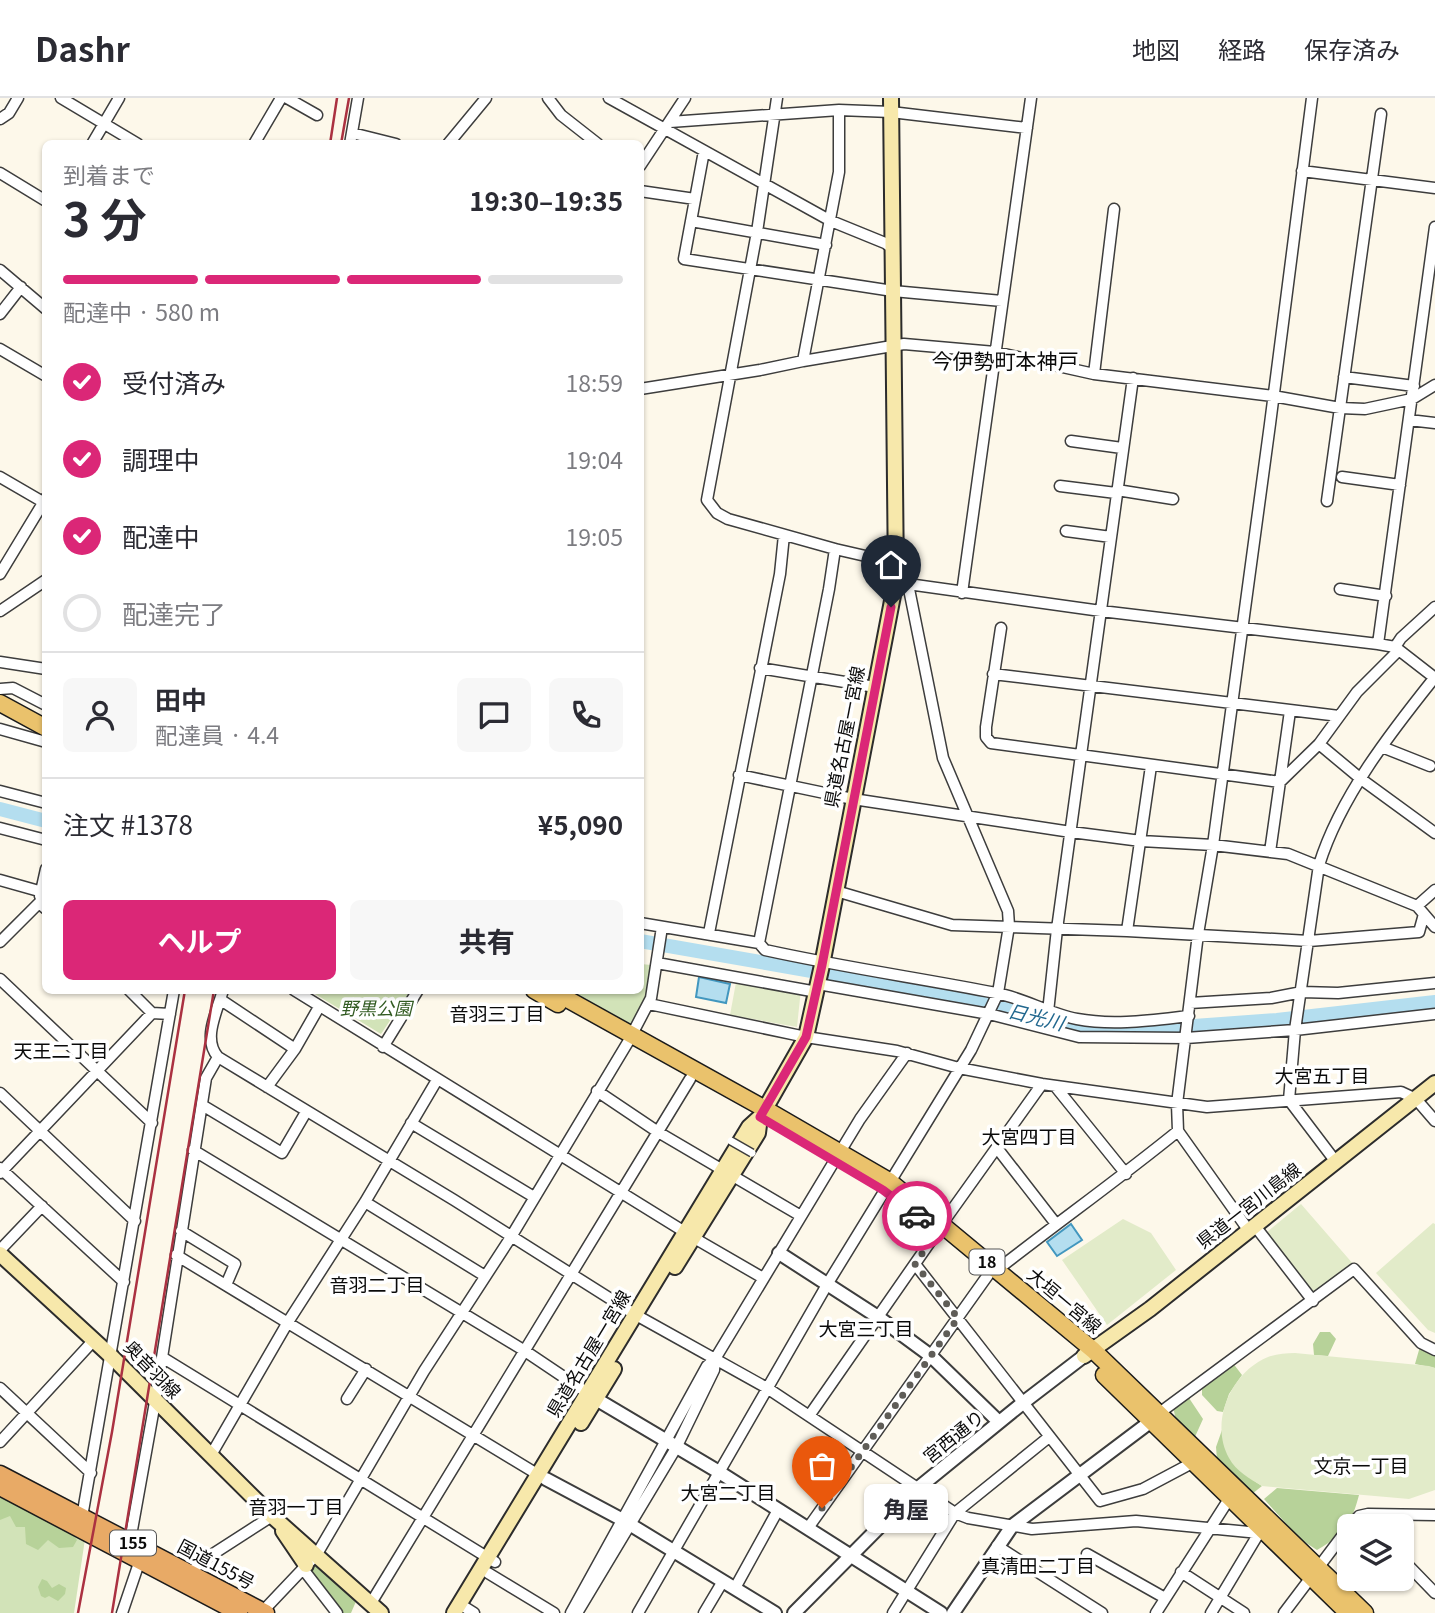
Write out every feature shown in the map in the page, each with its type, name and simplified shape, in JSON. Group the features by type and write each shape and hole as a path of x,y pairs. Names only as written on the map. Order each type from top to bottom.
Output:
{"highway":[{"name":"国道155号","path":"0,1474 264,1612"},
{"name":"国道155号","path":"0,1487 239,1613"}],"main road":[{"name":"県道名古屋一宮線","path":"464,1612 490,1564 689,1234 727,1173 758,1133 763,1113 806,1037 875,687 902,582 896,563 891,105"},
{"path":"6,702 42,717"},
{"path":"6,702 42,725"},
{"name":"大垣一宮線","path":"542,994 763,1113 886,1185 1089,1353 1315,1572 1348,1613"},
{"name":"大垣一宮線","path":"557,994 690,1079 763,1113"},
{"name":"県道一宮川島線","path":"1089,1353 1252,1229 1435,1083"},
{"name":"奥音羽線","path":"0,1252 111,1356 272,1516 376,1608"},
{"name":"大垣一宮線","path":"1154,1418 1192,1463 1261,1532 1365,1613"},
{"name":"奥音羽線","path":"272,1516 304,1567"}],"street":[{"path":"0,119 9,113 18,98"},
{"path":"61,98 131,140"},
{"path":"94,140 119,98"},
{"path":"256,140 281,98"},
{"path":"287,98 317,115"},
{"path":"351,138 358,98"},
{"path":"452,140 486,98"},
{"path":"548,98 561,115 593,140"},
{"path":"609,98 668,126 704,151 831,220 892,248"},
{"path":"644,160 685,98"},
{"path":"777,98 757,232 707,500 717,513 728,519 896,563"},
{"path":"962,593 1031,98"},
{"path":"1312,98 1177,1104 1178,1131 1252,1229 1312,1301"},
{"path":"668,126 891,105 1027,128"},
{"path":"803,361 839,172 839,110"},
{"path":"1327,501 1381,114"},
{"path":"704,151 684,259 893,291 1002,301"},
{"path":"1302,171 1435,188"},
{"path":"0,173 42,199"},
{"path":"644,192 695,199"},
{"path":"1094,374 1114,209"},
{"path":"691,221 826,246"},
{"path":"1378,644 1412,399 1430,298 1435,227"},
{"path":"0,270 42,305"},
{"path":"0,314 21,287"},
{"path":"37,301 42,295"},
{"path":"644,388 904,344 995,352 1094,374 1273,396 1340,408 1365,409 1412,399 1435,385"},
{"path":"0,349 42,374"},
{"path":"1344,377 1414,386"},
{"path":"1048,1012 1057,929 1133,378"},
{"path":"1409,420 1435,423"},
{"path":"1071,441 1122,448"},
{"path":"0,477 42,499"},
{"path":"1342,477 1400,485"},
{"path":"1060,486 1173,499"},
{"path":"0,574 42,503"},
{"path":"1066,531 1111,537"},
{"path":"709,933 780,574 784,535"},
{"path":"759,943 835,549"},
{"path":"638,1613 828,1283 971,1050 997,994 1009,926 1009,911 943,758 902,582 962,593 1378,644 1397,648 1435,677 1400,720 1361,779 1326,842 1319,865 1295,1028 1289,1100 1336,1162"},
{"path":"0,611 42,583"},
{"path":"1340,589 1386,596"},
{"path":"1280,782 1319,744 1357,692 1397,648 1401,638 1435,607"},
{"path":"1001,628 986,727 986,737 991,743 1280,782"},
{"path":"0,662 42,668"},
{"path":"760,668 875,687"},
{"path":"993,674 1339,716"},
{"path":"0,689 13,688 42,703"},
{"path":"1270,852 1290,711"},
{"path":"0,729 42,741"},
{"path":"1319,744 1435,834"},
{"path":"1382,747 1430,766"},
{"path":"1127,931 1151,766"},
{"path":"739,775 853,799 1071,832 1288,854 1421,910 1435,927"},
{"path":"0,791 42,802"},
{"path":"0,828 42,839"},
{"path":"0,880 42,892"},
{"path":"835,891 952,925 1309,941 1419,932 1421,910 1435,890"},
{"path":"0,942 42,906"},
{"path":"644,924 759,943 765,950 822,964 997,994 1080,1020 1131,1022 1189,1017"},
{"path":"264,1612 317,1554 410,1396 629,1039 649,1004 662,927"},
{"path":"657,961 990,1012 1079,1037 1186,1036 1435,1014"},
{"path":"0,979 152,1123"},
{"path":"1190,1003 1435,983"},
{"path":"133,994 152,1013 170,1014"},
{"path":"82,1517 173,994"},
{"path":"301,994 383,1047 763,1278"},
{"path":"383,1047 416,994"},
{"path":"295,1049 222,995 209,1040 218,1057 640,1317 767,1388 955,1513 1032,1529 1136,1521 1261,1532 1211,1613"},
{"path":"649,1004 806,1037 907,1054 959,1068 1042,1084 1177,1104 1207,1107 1401,1092 1416,1099 1435,1121"},
{"path":"267,1087 295,1049 320,1007"},
{"path":"124,1282 1,1171 152,1013"},
{"path":"570,1613 671,1445 714,1370 715,1359 763,1278 860,1119 907,1054"},
{"path":"130,1541 155,1402 193,1150 206,1079 218,1057"},
{"path":"376,1608 422,1518 690,1079"},
{"path":"211,1455 288,1322 365,1202 438,1080"},
{"path":"809,1416 1042,1084"},
{"path":"1055,1086 1126,1174"},
{"path":"597,1091 658,1132 801,1216"},
{"path":"0,1093 135,1221"},
{"path":"202,1105 282,1153 306,1112"},
{"path":"411,1123 534,1197"},
{"path":"808,1528 993,1273 1126,1174 1178,1131"},
{"path":"731,1141 751,1153"},
{"path":"997,1148 1056,1224"},
{"path":"193,1150 524,1351 941,1613"},
{"path":"365,1202 485,1276"},
{"path":"0,1252 41,1206"},
{"path":"181,1231 234,1264 226,1285"},
{"path":"779,1253 828,1283 931,1356 999,1422"},
{"path":"176,1255 542,1477 625,1522 775,1613"},
{"path":"915,1264 1100,1502 1143,1489 1192,1463"},
{"path":"953,1613 1012,1526 1354,1269 1421,1343 1435,1350"},
{"path":"0,1442 94,1340"},
{"name":"宮西通り","path":"794,1613 917,1489 1089,1353"},
{"path":"161,1360 165,1359 422,1518 490,1564 554,1613"},
{"path":"348,1399 366,1369"},
{"path":"0,1388 91,1473"},
{"path":"893,1613 955,1513 1049,1437"},
{"path":"1156,1613 1229,1499"},
{"path":"736,1588 778,1510"},
{"path":"1414,1515 1435,1515"},
{"path":"191,1574 199,1563 272,1516"},
{"path":"577,1613 625,1522"},
{"path":"1284,1613 1337,1539"},
{"path":"997,1546 1102,1613"},
{"path":"1087,1555 1165,1598"},
{"path":"122,1613 140,1560"},
{"path":"304,1567 337,1613"},
{"path":"1414,1571 1435,1593"},
{"path":"1181,1572 1244,1613"},
{"path":"704,1613 723,1581"}],"green space":[{"path":"644,964 651,965 645,1003 633,1026 575,994 644,994"},
{"path":"737,977 801,989 797,1027 730,1015"},
{"name":"野黒公園","path":"315,994 408,994 381,1034"},
{"path":"1301,1204 1354,1265 1312,1299 1261,1237"},
{"path":"1123,1219 1151,1233 1176,1270 1107,1325 1062,1260"},
{"path":"1433,1223 1435,1333 1428,1330 1376,1273"},
{"path":"1320,1332 1330,1332 1336,1339 1328,1356 1314,1355 1313,1344"},
{"path":"1421,1343 1435,1350 1435,1368 1415,1364"},
{"path":"1295,1353 1435,1368 1435,1490 1409,1499 1262,1486 1239,1471 1223,1444 1221,1429 1227,1400 1243,1374 1255,1364 1271,1356"},
{"path":"1232,1362 1242,1375 1229,1394 1223,1412 1217,1411 1202,1395 1202,1384"},
{"path":"1187,1395 1203,1419 1194,1439 1176,1421 1173,1406"},
{"path":"1222,1430 1226,1447 1235,1462 1262,1486 1252,1494 1217,1459 1216,1447"},
{"path":"1277,1488 1359,1495 1353,1514 1337,1514 1337,1536 1317,1550 1300,1539 1264,1499"},
{"path":"0,1497 85,1539 74,1613 0,1613"},
{"path":"0,1497 72,1534 77,1540 73,1547 59,1548 48,1540 38,1550 26,1544 25,1527 16,1527 10,1516 0,1520"},
{"path":"314,1562 357,1599 351,1613 343,1613 310,1571"},
{"path":"42,1579 52,1588 59,1584 66,1588 65,1594 58,1601 49,1596 41,1596 38,1587"}],"water":[{"path":"699,977 730,984 726,1003 696,997"},
{"path":"1071,1224 1082,1240 1057,1256 1047,1242"}],"waterway":[{"name":"日光川","path":"0,809 42,820"},
{"name":"日光川","path":"644,942 954,996 1090,1031 1277,1020 1435,1002"}],"railway":[{"path":"331,140 337,98"},
{"path":"342,140 349,98"},
{"path":"78,1613 112,1432 184,994"},
{"path":"112,1613 213,994"}],"way so far":[{"path":"822,1508 958,1318 915,1264 937,1232 917,1216"}],"place":[{"name":"角屋","path":"822,1508"}],"district":[{"name":"今伊勢町本神戸","path":"1005,362"},
{"name":"音羽三丁目","path":"497,1014"},
{"name":"天王二丁目","path":"61,1051"},
{"name":"大宮五丁目","path":"1322,1076"},
{"name":"大宮四丁目","path":"1029,1137"},
{"name":"音羽二丁目","path":"377,1285"},
{"name":"大宮三丁目","path":"866,1329"},
{"name":"文京一丁目","path":"1361,1466"},
{"name":"大宮二丁目","path":"728,1493"},
{"name":"音羽一丁目","path":"296,1507"},
{"name":"真清田二丁目","path":"1038,1566"}],"route":[{"path":"891,607 806,1037 760,1117 883,1190 917,1216"}]}
